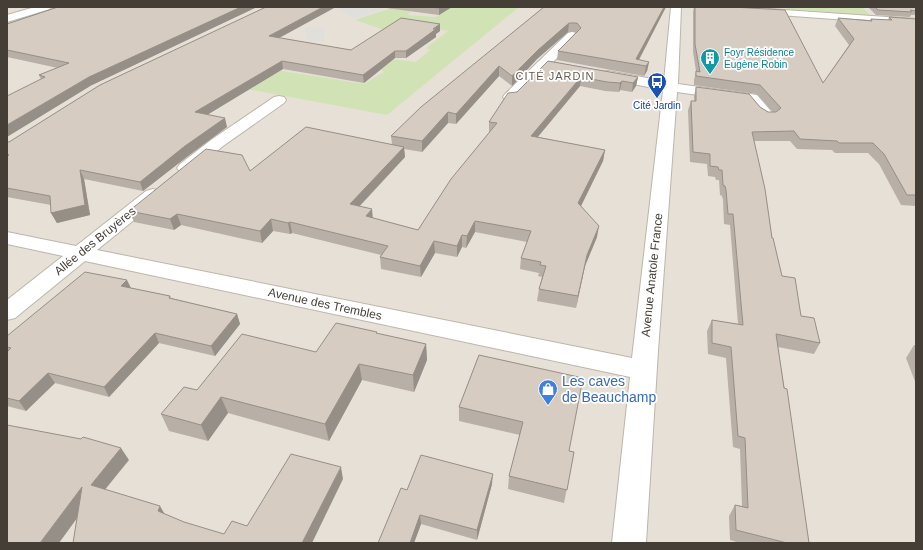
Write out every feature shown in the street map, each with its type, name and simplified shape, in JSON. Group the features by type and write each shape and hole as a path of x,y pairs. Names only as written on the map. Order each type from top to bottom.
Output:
{"street":[{"path":"7,19 46,7"},
{"name":"Avenue Anatole France","path":"629,543 643,370 671,87 676,7"},
{"path":"746,11 916,22"},
{"path":"510,97 572,36"},
{"path":"544,63 559,66"},
{"path":"596,73 671,87 752,98 768,117"},
{"name":"Allée des Bruyères","path":"7,312 217,143 279,100"},
{"name":"Avenue des Trembles","path":"7,238 643,370"}],"shaded area":[{"path":"7,7 916,7 916,543 7,543"},
{"path":"342,7 386,7 356,18 333,9"},
{"path":"324,27 324,41 309,42 306,38 305,28"}],"green space":[{"path":"448,7 519,7 387,115 215,83 245,65 364,84 384,72 379,68 391,59 416,62 430,50 426,48 448,31 419,26 387,31 355,20 392,8 411,11 408,15 436,17"},
{"path":"785,7 862,7 870,15 787,9"}],"building":[{"path":"58,7 241,7 89,77 7,125 7,96 45,77 39,75 69,63 7,50 7,24"},
{"path":"266,7 323,7 269,36 351,50 401,18 440,24 433,29 436,29 406,51 395,51 363,75 282,61 195,112 225,118 185,146 140,182 80,170 85,205 51,213 50,196 7,188 7,156 9,155 7,154 7,142 100,85"},
{"path":"544,7 664,7 636,59 649,62 646,66 558,51 581,28 577,23 569,23 538,50 512,76 499,66 456,114 448,112 422,141 391,136 421,107"},
{"path":"695,7 732,7 785,10 823,83 854,39 838,18 872,21 871,19 892,20 889,17 916,19 916,195 907,195 884,154 873,143 839,143 837,141 800,139 794,131 752,132 765,189 772,238 782,276 795,278 801,316 814,318 820,343 776,334 784,388 787,389 809,543 787,543 736,530 735,505 748,508 745,438 738,436 731,347 712,343 712,320 743,325 733,214 728,214 726,190 725,186 723,185 722,170 719,170 718,167 710,166 710,154 693,152 691,101 696,101 696,87 749,94 760,107 768,112 776,112 781,108 760,85 696,76 696,71 700,72 695,44"},
{"path":"875,7 916,7 916,11 878,10"},
{"path":"548,61 638,77 633,83 622,81 620,83 581,77 531,136 605,150 578,203 599,226 587,255 578,296 539,289 546,266 540,265 541,262 521,258 531,231 475,221 467,236 462,235 457,246 434,241 420,266 380,257 388,246 290,222 288,223 271,219 260,231 177,214 170,219 129,211 206,149 242,155 250,171 306,127 404,147 350,204 372,209 366,216 418,230 451,179 497,123 489,122 508,93 517,92"},
{"path":"85,272 127,280 121,286 170,296 169,298 237,314 211,346 155,333 104,387 48,373 19,401 7,398 7,352 11,348 7,347 7,336"},
{"path":"336,323 426,344 413,375 359,364 325,424 221,397 201,425 161,414 184,387 197,390 242,334 316,352"},
{"path":"479,355 583,378 569,451 574,452 567,490 509,476 523,422 459,407"},
{"path":"7,425 81,439 83,437 121,448 91,485 160,506 158,511 184,522 224,534 232,521 247,526 291,454 341,467 302,543 73,543 82,487 40,543 7,543"},
{"path":"421,455 493,474 477,530 420,515 410,543 378,543 401,488 407,490"}],"place":[{"name":"Foyr Résidence Eugène Robin","path":"710,75"},
{"name":"Cité Jardin","path":"657,99"},
{"name":"Les caves de Beauchamp","path":"548,406"}],"district":[{"name":"CITÉ JARDIN","path":"555,76"}]}
